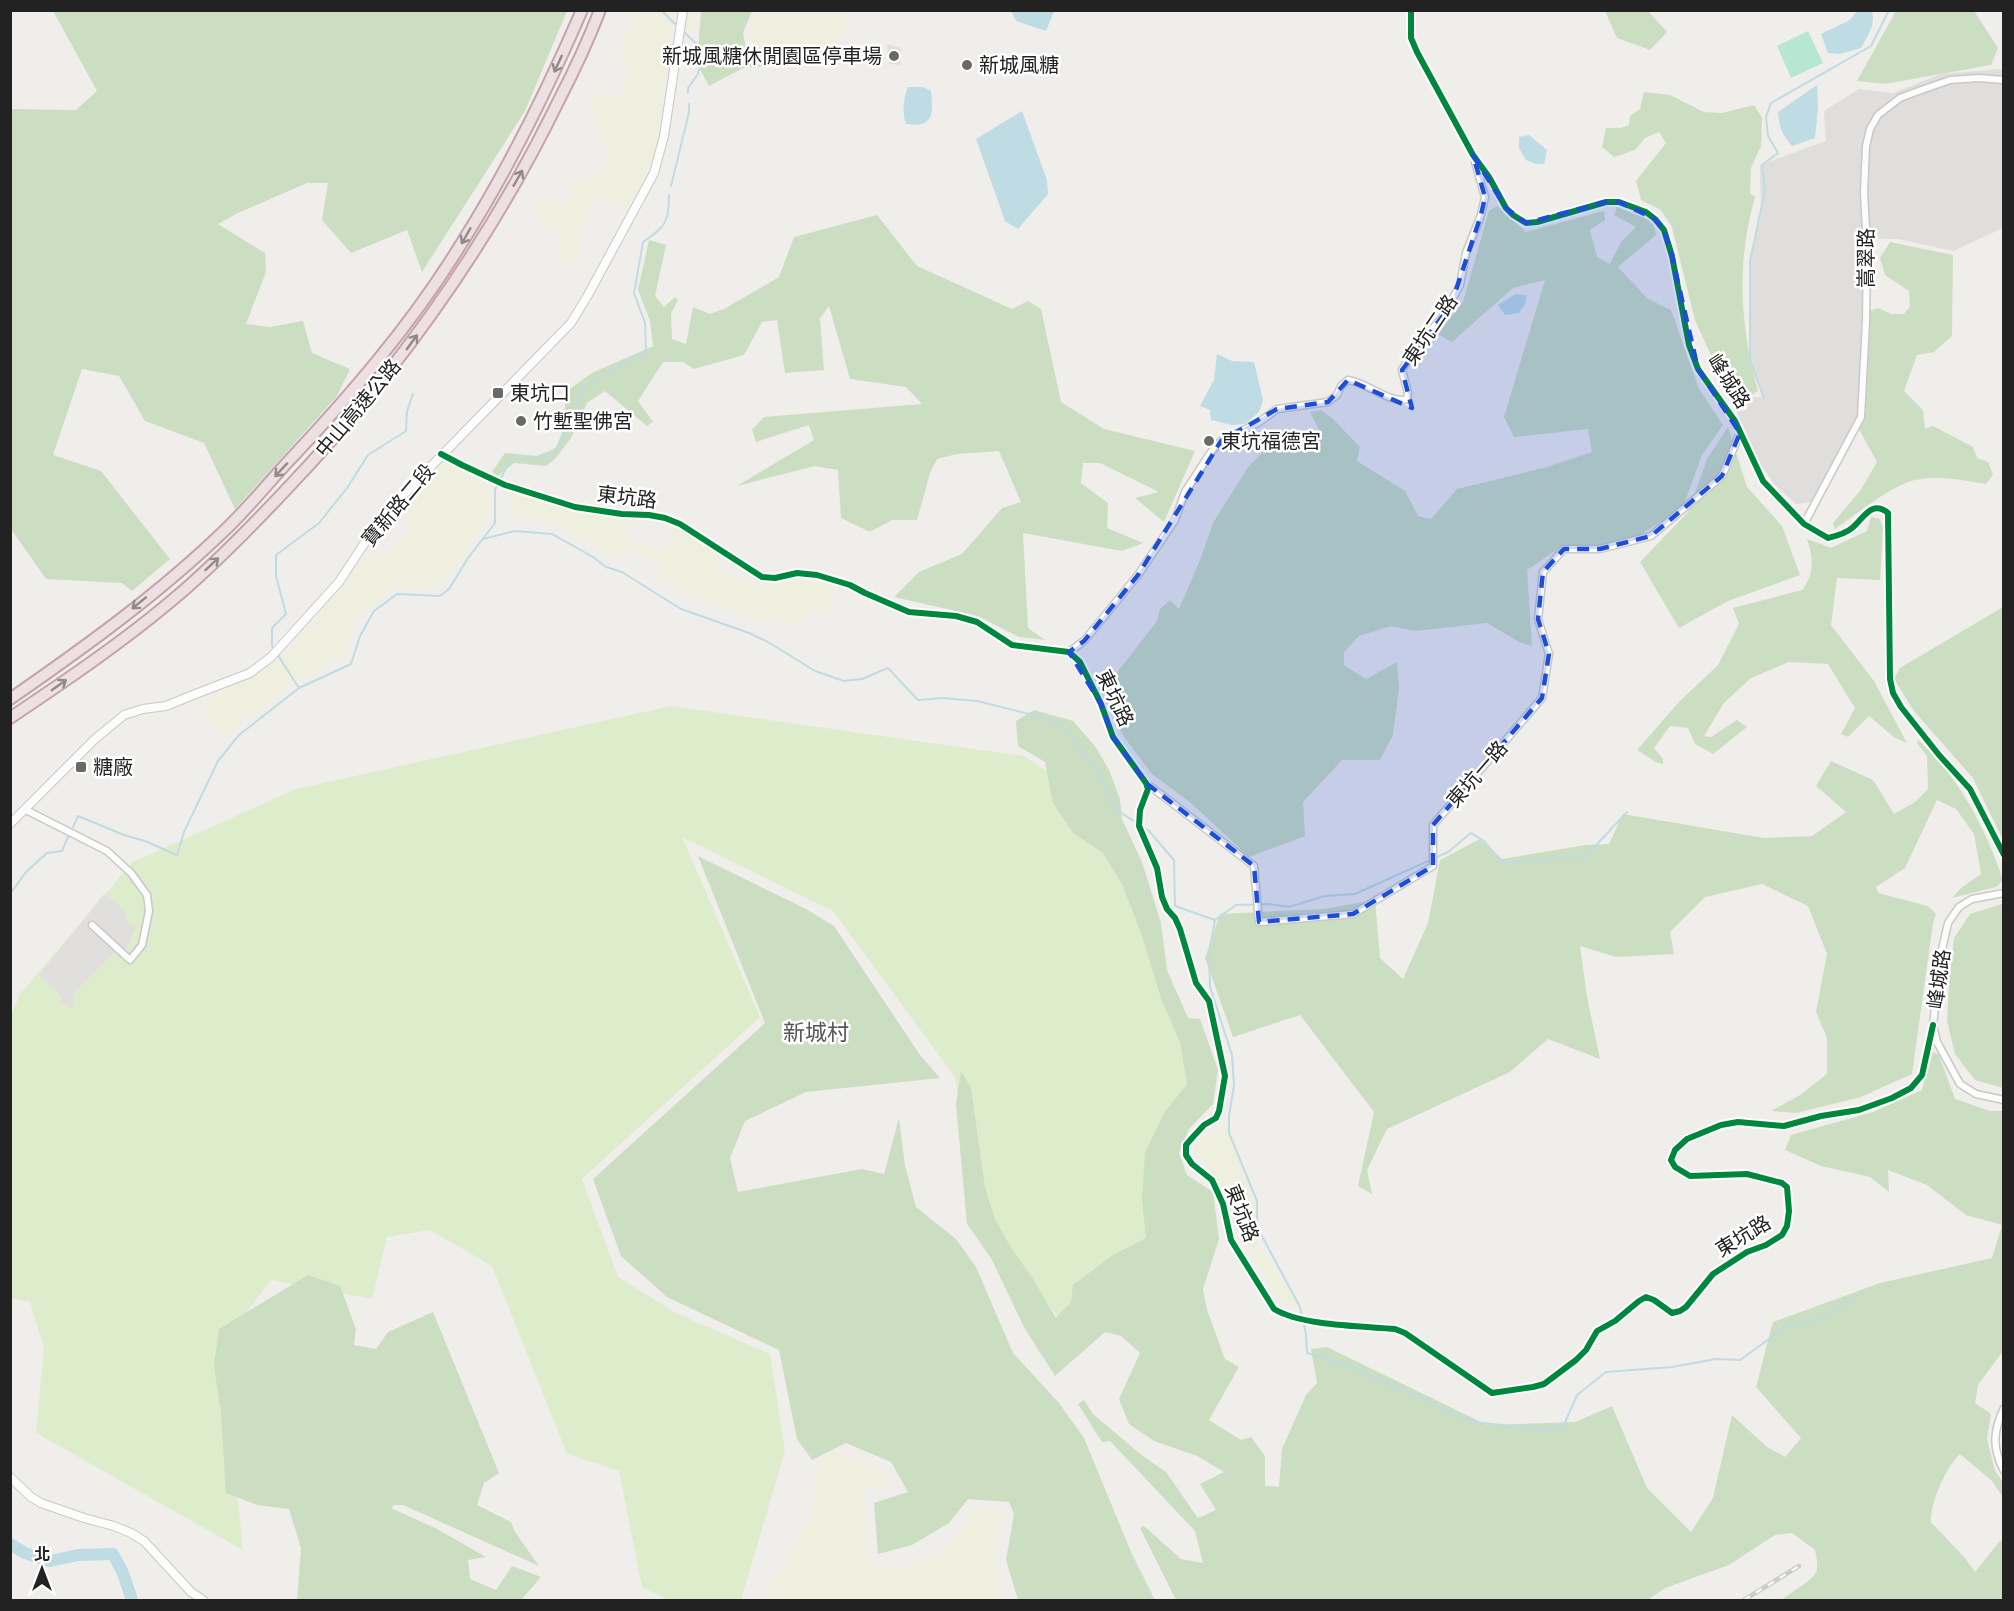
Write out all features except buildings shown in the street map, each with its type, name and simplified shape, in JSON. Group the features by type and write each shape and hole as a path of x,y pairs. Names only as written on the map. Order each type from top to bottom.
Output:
{"highway":[{"name":"中山高速公路","path":"10,699 97,638 190,561 226,529 335,412 421,303 458,249 522,138 582,10"},
{"name":"中山高速公路","path":"10,718 133,632 171,601 252,526 342,430 390,371 468,261 539,142 592,32 600,10"}],"street":[{"name":"寶新路二段","path":"10,824 95,739 124,715 143,709 166,706 250,673 271,657 339,582 380,523 441,454 571,323 654,173 663,135 683,10"},
{"name":"峰城路","path":"1411,10 1411,38 1417,52 1473,155 1512,215 1526,223 1537,222 1606,202 1619,202 1646,212 1665,230 1689,345 1698,369 1735,421 1763,481 1804,524 1828,538 1852,528 1873,508 1883,508 1888,513 1890,679 1893,693 1932,747 1970,789 2004,855"},
{"name":"嵩翠路","path":"1804,524 1861,417 1867,248 1864,192 1866,146 1870,129 1878,115 1900,98 1913,93 1950,80 1979,78 2004,80"},
{"name":"東坑二路","path":"1069,652 1084,641 1138,575 1175,520 1185,492 1211,452 1221,441 1258,423 1277,408 1329,402 1348,380 1358,381 1394,399 1402,401 1407,399 1408,393 1402,370 1418,343 1442,318 1460,285 1466,253 1481,215 1485,197 1473,155"},
{"name":"東坑一路","path":"1146,783 1254,866 1259,922 1353,914 1433,866 1432,825 1542,698 1549,654 1538,619 1543,572 1564,549 1600,549 1651,536 1722,476 1740,433"},
{"name":"東坑路","path":"441,454 530,494 575,507 665,518 680,524 762,577 775,578 797,573 817,575 850,585 909,612 956,616 977,622 1012,645 1069,652 1080,662 1101,704 1113,737 1146,783 1148,789 1140,810 1139,826 1158,868 1162,897 1180,929 1196,983 1209,1001 1225,1076 1220,1111 1216,1118 1204,1125 1192,1137 1186,1145 1186,1155 1192,1164 1212,1180 1223,1204 1231,1240 1274,1309 1283,1315 1326,1323 1395,1329 1405,1333 1492,1393 1544,1384 1576,1360 1586,1350 1597,1331 1615,1321 1639,1301 1646,1298 1654,1300 1672,1313 1680,1311 1696,1296 1713,1274 1748,1252 1782,1235 1787,1226 1789,1211 1787,1187 1747,1174 1690,1176 1675,1167 1671,1160 1675,1150 1687,1139 1721,1125 1738,1122 1784,1126 1821,1116 1859,1110 1892,1098 1911,1088 1922,1075 1933,1025"},
{"path":"26,810 107,850 131,873 147,895 150,911 142,945 130,960 92,925"},
{"name":"峰城路","path":"2004,893 1972,899 1959,907 1948,923 1941,954 1933,1025 1936,1042 1960,1084 1976,1094 2004,1100"},
{"path":"2004,1408 1994,1437 1996,1457 2004,1471"},
{"path":"10,1478 41,1503 131,1533 153,1550 191,1592 203,1600"}],"highlighted area":[{"path":"1473,155 1506,208 1526,223 1606,202 1619,202 1655,219 1664,230 1672,256 1698,369 1740,433 1722,476 1651,536 1600,549 1564,549 1543,572 1538,619 1549,654 1542,698 1433,825 1433,866 1353,914 1259,922 1254,866 1146,783 1113,737 1101,704 1069,652 1084,641 1138,575 1221,441 1277,409 1328,402 1348,380 1412,408 1402,370 1451,305 1481,215 1485,197"}],"shaded area":[{"name":"新城風糖休閒園區停車場","path":"887,44 901,48 900,65 889,64"},
{"path":"2003,69 2003,228 1953,251 1898,239 1864,238 1861,407 1854,429 1812,502 1796,504 1775,485 1761,465 1737,412 1747,410 1746,398 1762,397 1751,362 1750,325 1750,256 1761,217 1760,165 1826,141 1824,111 1859,89 1893,93 1941,74"},
{"path":"104,894 123,908 128,923 136,926 125,952 119,947 74,993 72,1009 60,1001 62,998 39,975"}],"green space":[{"path":"53,11 567,11 525,111 422,272 407,230 351,253 322,220 328,183 307,183 218,224 265,253 266,272 246,324 270,327 303,321 312,353 350,369 337,396 235,509 204,443 145,421 119,376 82,369 53,455 101,471 170,559 132,591 122,583 46,579 11,529 11,109 76,110 97,91"},
{"path":"636,11 697,11 694,33 674,25 654,157 627,211 620,210 597,196 578,238 581,260 560,263 561,232 532,212 538,199 566,204 573,182 602,174 610,153 589,112 593,94 622,96 627,64 619,50"},
{"path":"701,11 752,11 743,33 746,48 782,59 779,65 743,68 709,86 697,64"},
{"path":"757,11 847,11 846,30 831,48 806,51 752,45 749,31"},
{"path":"1605,11 1648,11 1667,32 1650,50 1617,38"},
{"path":"1896,11 1974,11 1998,48 1991,65 1885,84 1857,81"},
{"path":"1808,31 1823,63 1791,78 1777,46"},
{"path":"1644,92 1670,95 1704,112 1722,113 1754,105 1762,118 1761,146 1751,168 1750,193 1755,197 1745,246 1743,270 1744,318 1758,391 1742,401 1714,362 1695,320 1672,227 1661,210 1641,200 1636,181 1666,143 1659,132 1645,138 1635,150 1614,157 1602,147 1606,128 1620,128 1629,125 1630,116 1640,109"},
{"path":"1497,206 1526,232 1604,211 1605,220 1590,230 1597,257 1610,264 1621,242 1636,227 1614,215 1617,207 1653,222 1656,235 1618,267 1648,299 1671,310 1699,389 1723,425 1702,455 1683,507 1634,539 1597,546 1564,545 1527,570 1532,646 1519,642 1487,623 1415,631 1391,626 1359,636 1344,652 1344,665 1366,679 1397,662 1399,689 1393,735 1380,760 1342,760 1303,802 1305,836 1249,857 1191,803 1152,774 1124,737 1110,708 1115,675 1157,621 1160,609 1170,600 1179,609 1213,523 1248,467 1279,435 1321,434 1310,412 1321,410 1333,419 1360,447 1357,461 1405,491 1418,516 1431,519 1457,489 1547,467 1592,452 1588,429 1514,437 1504,417 1545,280 1513,288 1452,342 1437,334 1463,302 1489,211"},
{"path":"877,215 917,266 1012,309 1028,301 1041,309 1061,402 1104,429 1195,451 1164,522 1135,498 1159,492 1100,463 1083,463 1081,483 1108,503 1107,528 1143,543 1122,551 1023,533 1028,628 1045,640 1019,637 978,616 894,597 919,572 962,554 1002,508 1021,502 999,451 957,454 937,459 930,473 917,520 892,520 870,532 841,518 838,470 815,466 737,486 814,440 809,425 756,442 752,430 764,417 922,404 906,387 850,379 829,306 820,318 824,370 785,373 777,320 762,322 744,355 694,369 683,362 663,362 638,401 653,422 647,426 605,391 587,403 571,438 555,459 546,466 514,463 498,476 492,472 505,453 537,456 556,448 566,422 564,393 592,373 653,346 650,321 638,290 649,240 666,245 655,296 664,307 675,297 678,300 671,314 672,339 686,344 693,307 710,314 724,309 779,277 794,237"},
{"path":"1890,242 1953,255 1952,336 1934,352 1917,355 1904,391 1923,410 1925,429 1933,426 1973,447 1977,458 1988,462 1993,475 1986,484 1942,478 1906,483 1874,501 1835,529 1833,523 1860,491 1877,462 1859,429 1870,311 1878,308 1891,314 1904,314 1910,306 1909,291 1885,275 1880,258"},
{"path":"1728,427 1747,487 1782,526 1800,575 1728,601 1679,628 1640,562 1688,512 1707,459"},
{"path":"442,461 491,487 486,521 438,590 398,586 354,622 344,658 297,681 222,738 201,702 270,665 293,644 350,578 364,556 380,558 407,532 404,508"},
{"path":"508,491 532,499 628,516 625,537 663,552 677,527 721,555 715,567 741,581 761,585 801,581 834,586 833,596 827,610 811,615 796,625 754,618 699,598 656,574 662,562 625,551 620,558 553,524 514,516"},
{"path":"1871,517 1880,519 1883,528 1880,580 1837,578 1831,625 1874,681 1907,743 1895,738 1869,716 1848,737 1841,734 1855,708 1828,664 1789,662 1751,678 1724,703 1704,736 1711,737 1737,720 1747,727 1713,754 1695,744 1688,728 1670,726 1654,748 1663,759 1663,764 1637,750 1679,702 1718,665 1739,624 1733,608 1802,590 1809,578 1812,565 1807,539 1831,548 1867,531"},
{"path":"2003,607 2003,840 1973,778 1914,711 1894,679 1900,668"},
{"path":"671,706 1024,756 1100,806 1202,1075 1162,1155 1162,1238 1071,1334 977,1211 955,1077 833,911 682,837 760,1017 582,1179 618,1277 676,1313 770,1354 785,1451 741,1600 667,1600 642,1587 619,1471 567,1454 492,1266 430,1230 387,1237 372,1299 271,1280 222,1344 243,1550 36,1433 44,1348 30,1302 11,1298 10,1019 20,994 133,862 296,789"},
{"path":"1034,710 1073,721 1095,746 1109,770 1120,799 1122,819 1142,862 1161,923 1167,970 1188,1018 1200,1019 1218,1070 1213,1104 1189,1129 1179,1153 1187,1175 1213,1192 1219,1239 1203,1289 1207,1310 1225,1359 1239,1367 1209,1420 1241,1440 1251,1437 1265,1456 1265,1486 1279,1487 1282,1449 1306,1395 1317,1383 1311,1349 1327,1347 1487,1425 1575,1422 1612,1406 1647,1488 1691,1532 1713,1498 1732,1415 1767,1447 1785,1457 1801,1438 1756,1387 1773,1322 1880,1283 1992,1258 2002,1225 1966,1215 1927,1185 1888,1170 1889,1192 1870,1177 1821,1166 1785,1150 1791,1135 1873,1112 1922,1090 1933,1052 1939,1055 1955,1099 1990,1111 2003,1111 2003,1351 1978,1385 1975,1403 1991,1414 1987,1439 1995,1471 2003,1482 2004,1499 1992,1481 1960,1454 1949,1467 1940,1486 1933,1505 1931,1522 1975,1572 2003,1539 2003,1600 1782,1600 1808,1581 1817,1569 1815,1550 1792,1533 1775,1535 1729,1565 1665,1588 1648,1600 1176,1600 1140,1528 1144,1526 1181,1559 1203,1563 1195,1531 1110,1441 1102,1442 1078,1404 1084,1400 1093,1414 1139,1453 1166,1472 1198,1518 1216,1510 1200,1484 1224,1472 1197,1456 1154,1441 1129,1424 1119,1399 1140,1353 1121,1336 1105,1332 1055,1376 1025,1329 991,1258 967,1224 956,1104 961,1071 971,1088 985,1188 995,1219 1056,1318 1071,1302 1073,1285 1113,1255 1146,1238 1142,1198 1145,1153 1164,1113 1187,1084 1180,1042 1162,1001 1141,933 1122,884 1103,853 1073,833 1053,803 1045,762 1018,746 1016,721"},
{"path":"1918,740 1946,770 1970,805 2003,880 1996,887 1952,898 1961,888 1981,874 1974,834 1956,809 1937,800 1905,868 1876,887 1878,893 1928,906 1936,914 1912,1074 1861,1097 1796,1113 1771,1111 1800,1095 1827,1074 1827,1038 1816,1012 1827,954 1808,906 1762,884 1705,897 1670,932 1674,954 1616,957 1580,946 1587,997 1600,1059 1548,1039 1510,1072 1387,1129 1367,1170 1372,1194 1358,1186 1374,1112 1300,1015 1233,1037 1205,958 1220,914 1323,909 1375,900 1380,958 1403,979 1428,923 1440,860 1480,839 1502,859 1585,845 1609,844 1623,814 1764,838 1812,836 1846,812 1816,786 1831,761 1873,780 1894,814 1915,802 1928,789 1927,756 1917,743"},
{"path":"698,856 806,909 834,926 920,1055 940,1078 806,1092 745,1121 730,1158 738,1192 862,1169 884,1174 899,1118 905,1166 916,1207 956,1239 976,1267 1013,1353 1059,1403 1084,1438 1131,1552 1155,1600 1018,1600 1006,1560 1014,1514 1009,1502 968,1499 949,1523 912,1545 878,1554 874,1503 908,1492 891,1462 846,1443 812,1460 797,1439 779,1350 667,1297 621,1256 593,1179 765,1023"},
{"path":"2002,904 2004,909 2003,1088 1975,1080 1955,1054 1947,1021 1954,938 1970,914"},
{"path":"1222,1126 1231,1128 1254,1202 1257,1244 1301,1307 1292,1309 1278,1298 1236,1232 1236,1210 1193,1147"},
{"path":"308,1275 340,1286 356,1329 354,1345 376,1349 388,1332 433,1312 499,1473 484,1483 477,1505 511,1522 515,1532 539,1566 403,1505 394,1505 391,1508 437,1529 486,1557 468,1560 470,1579 496,1590 512,1566 541,1577 521,1600 297,1600 301,1548 289,1509 257,1505 226,1493 221,1412 214,1366 219,1329"},
{"path":"833,1451 886,1472 886,1489 866,1487 870,1563 901,1569 931,1557 963,1530 972,1505 1006,1514 993,1549 1004,1600 762,1600 809,1522 820,1462"}],"water":[{"path":"1011,10 1054,11 1046,31 1016,21"},
{"path":"1857,11 1872,11 1873,16 1870,30 1861,48 1840,54 1828,53 1821,34 1850,20"},
{"path":"1817,85 1818,107 1815,138 1792,146 1782,130 1778,112"},
{"path":"908,87 922,87 931,91 932,112 927,121 922,124 906,124 904,106"},
{"path":"1022,111 1047,180 1048,194 1018,229 1005,221 976,139"},
{"path":"1529,135 1547,150 1544,164 1526,160 1519,148 1519,137"},
{"path":"1516,294 1527,295 1525,304 1519,313 1505,315 1498,305"},
{"path":"1217,354 1232,361 1254,362 1263,400 1259,412 1245,424 1232,425 1211,420 1210,410 1200,406 1214,380"}],"waterway":[{"path":"661,10 675,24"},
{"path":"1764,398 1750,360 1750,261 1765,191 1762,165 1778,153 1768,136 1766,117 1771,103 1871,46 1889,10"},
{"path":"685,33 703,50 698,74 688,88 688,93"},
{"path":"671,186 689,104"},
{"path":"73,827 78,816 177,855 184,832 218,761 239,735 299,688 351,664 360,636 374,611 397,594 440,596 449,589 468,558 495,523 495,490 510,460 551,456 564,437 583,387 646,351 645,323 634,293 643,242 665,223 669,195"},
{"path":"299,688 272,646 272,628 286,614 276,576 276,555 319,523 347,488 368,455 406,431 407,411 413,394"},
{"path":"483,539 515,531 552,534 606,567 622,572 681,609 749,633 815,671 844,681 862,679 888,668 918,700 943,698 977,701 1053,720 1070,735 1100,773 1113,807 1138,824"},
{"path":"1215,920 1236,905 1268,904 1289,907 1325,896 1355,894 1448,852 1471,833 1484,841 1502,863 1586,856 1627,812"},
{"path":"1142,827 1149,831 1174,860 1175,906 1215,920 1209,953 1210,987 1232,1055 1234,1085 1229,1133 1257,1201 1257,1227 1300,1307 1306,1334 1307,1353 1347,1365 1472,1422 1551,1430 1564,1425 1577,1395 1606,1372 1672,1367 1716,1359 1740,1360 1784,1328 1824,1318 1859,1295"},
{"path":"10,894 26,872 47,853 62,851 68,837"},
{"path":"10,1544 25,1553 50,1561 78,1555 113,1554 123,1573 132,1600"}],"railway":[{"path":"1744,1600 1799,1566"}],"cycle path":[{"path":"1411,10 1411,38 1417,52 1473,155 1489,177 1506,208 1513,215 1526,223 1537,222 1606,202 1619,202 1646,212 1664,230 1672,256 1689,345 1698,369 1735,421 1763,481 1804,524 1828,538 1849,530 1872,509 1882,509 1888,513 1890,679 1893,693 1901,707 1939,755 1970,789 2004,855"},
{"path":"441,454 505,485 575,507 665,518 680,524 762,577 775,578 797,573 817,575 850,585 909,612 956,616 977,622 1012,645 1069,652 1080,662 1101,704 1113,737 1146,783 1148,789 1140,810 1139,826 1157,868 1162,897 1180,929 1196,983 1209,1001 1225,1076 1216,1118 1204,1125 1186,1145 1186,1155 1192,1164 1212,1180 1223,1204 1231,1240 1274,1309 1286,1315 1316,1322 1395,1329 1405,1333 1492,1393 1544,1384 1576,1360 1586,1350 1597,1331 1615,1321 1639,1301 1646,1297 1672,1313 1680,1311 1686,1307 1713,1274 1747,1252 1766,1245 1782,1235 1787,1226 1789,1211 1787,1187 1782,1183 1747,1174 1690,1176 1675,1167 1671,1160 1675,1150 1687,1139 1721,1125 1738,1122 1784,1126 1821,1116 1859,1110 1892,1098 1911,1088 1922,1075 1933,1025"}],"place":[{"name":"新城風糖休閒園區停車場","path":"894,56"},
{"name":"新城風糖","path":"967,65"},
{"name":"東坑口","path":"498,393"},
{"name":"竹塹聖佛宮","path":"521,421"},
{"name":"東坑福德宮","path":"1209,441"},
{"name":"糖廠","path":"81,767"}],"district":[{"name":"新城村","path":"816,1032"}]}
